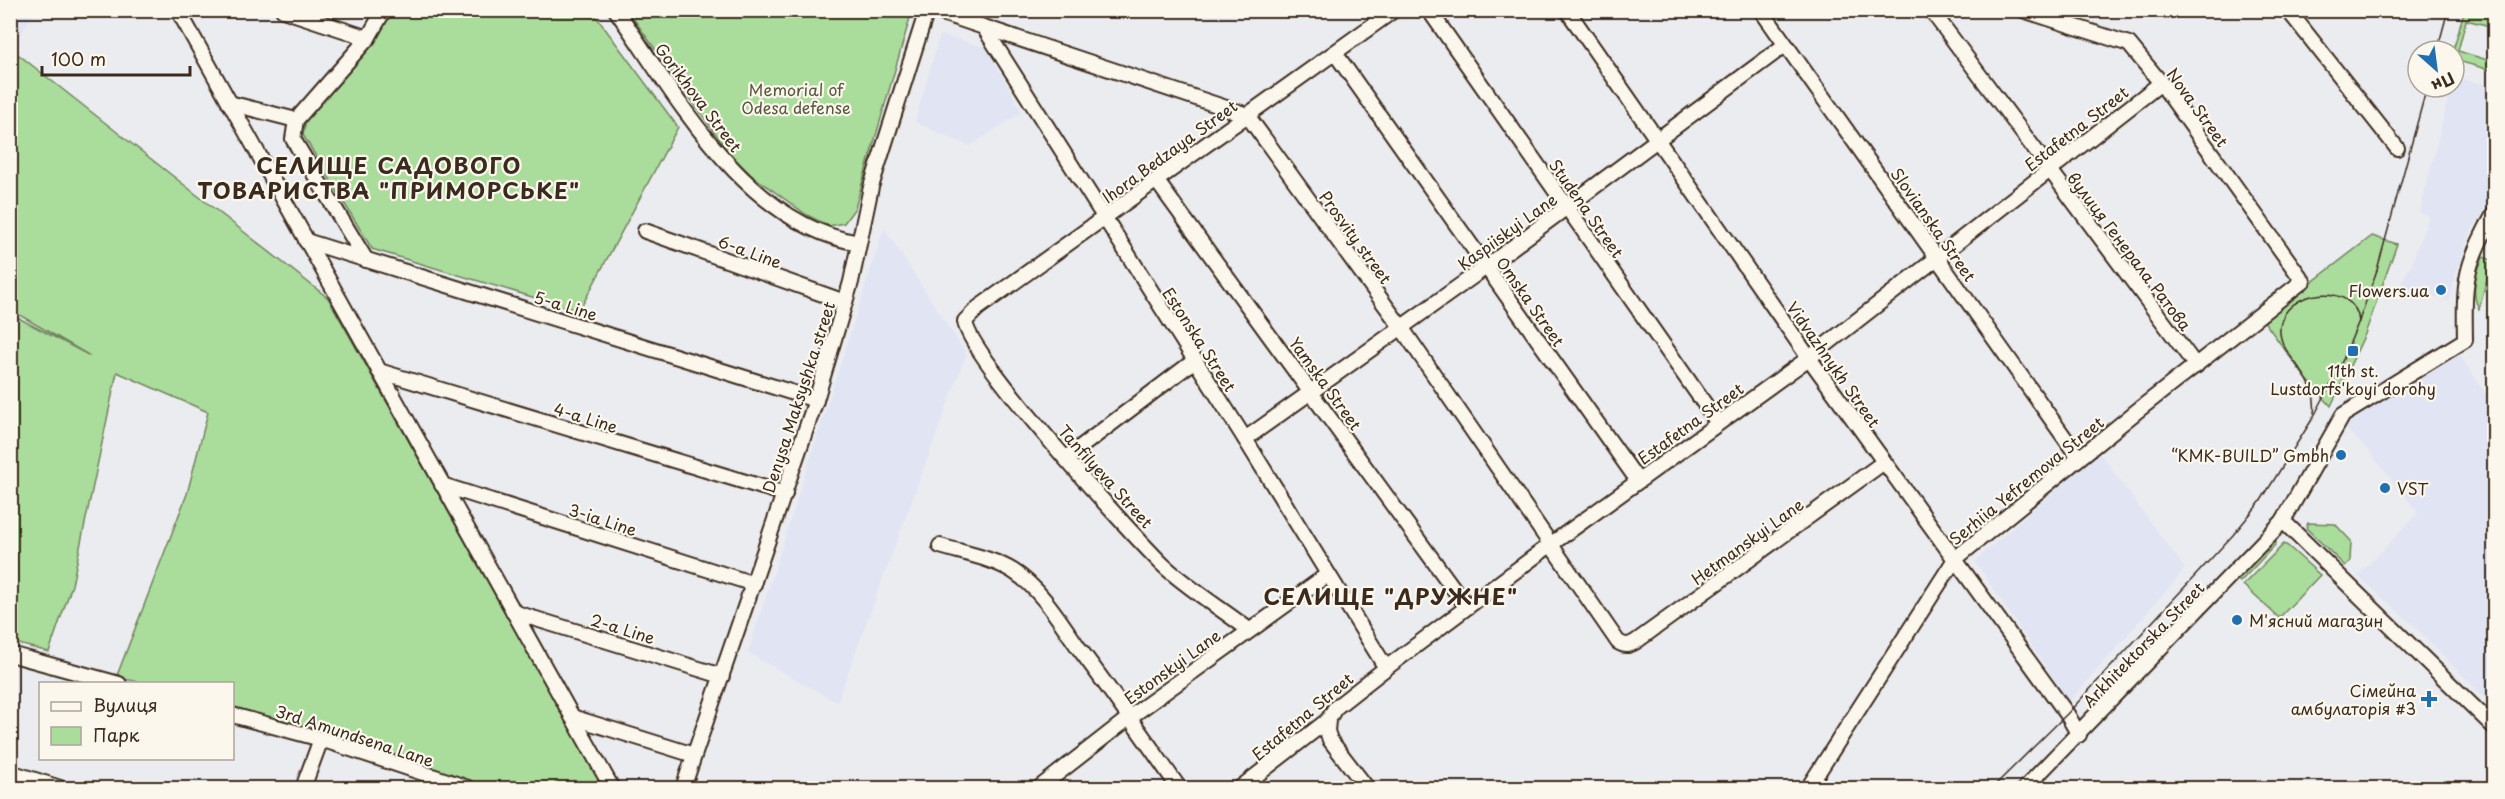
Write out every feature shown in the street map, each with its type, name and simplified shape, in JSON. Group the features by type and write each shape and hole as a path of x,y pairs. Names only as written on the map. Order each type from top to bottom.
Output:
{"street":[{"path":"178,10 612,789"},
{"path":"283,10 368,38"},
{"path":"366,260 293,139 296,120 368,38 384,10"},
{"name":"Gorikhova Street","path":"616,10 706,138 731,166 784,212 807,227 839,239 859,243"},
{"name":"Denysa Maksyshka street","path":"683,789 816,400 851,282 871,187 927,10"},
{"path":"933,10 1247,115"},
{"name":"Ihora Bedzaya Street","path":"965,321 978,308 1394,10"},
{"name":"Studena Street","path":"1429,10 1718,423"},
{"name":"Vidvazhnykh Street","path":"1568,10 1656,141 1809,358 2067,714 2079,735"},
{"name":"Slovianska Street","path":"1761,10 2079,458"},
{"name":"вулиця Генерала Ратова","path":"1931,10 2196,366"},
{"name":"Nova Street","path":"2023,10 2130,44 2161,83 2303,281"},
{"path":"2288,10 2397,148"},
{"name":"Estonska Street","path":"985,29 1245,439 1386,668"},
{"name":"Kaspiiskyi Lane","path":"1245,439 1486,267 1785,45"},
{"name":"Omska Street","path":"1335,53 1638,481"},
{"name":"Estafetna Street","path":"1240,789 1328,720 1335,708 1386,668 1550,545 1809,358 2161,83"},
{"path":"229,103 296,120"},
{"name":"Prosvity street","path":"1247,115 1401,327 1618,642 1629,645"},
{"name":"Yamska Street","path":"1156,180 1467,607"},
{"name":"Arkhitektorska Street","path":"2025,789 2283,520 2343,415 2464,340 2464,290 2468,267 2476,245 2494,214"},
{"name":"6-a Line","path":"645,231 845,302"},
{"name":"5-a Line","path":"306,241 816,400"},
{"name":"Serhiia Yefremova Street","path":"1808,789 1955,559 2303,281"},
{"name":"Tanfilyeva Street","path":"965,321 969,336 1003,382 1066,459 1163,565 1249,630"},
{"path":"1066,459 1194,361"},
{"name":"4-a Line","path":"379,371 784,494"},
{"name":"Hetmanskyi Lane","path":"1629,645 1884,462"},
{"name":"3-ia Line","path":"442,485 754,584"},
{"path":"2283,520 2494,727"},
{"path":"940,546 998,564 1020,576 1057,617 1179,789"},
{"name":"Estonskyi Lane","path":"1045,786 1130,717 1327,575"},
{"name":"2-a Line","path":"513,612 722,676"},
{"path":"10,654 112,682"},
{"name":"3rd Amundsena Lane","path":"234,716 321,739 468,789"},
{"path":"572,717 694,755"},
{"path":"1328,720 1327,731 1330,740 1367,789"},
{"path":"303,789 321,739"},
{"path":"10,772 60,789"}],"shaded area":[{"path":"10,11 35,11 15,44 11,41"},
{"path":"940,35 986,47 1022,112 970,146 915,122"},
{"path":"2466,80 2494,87 2494,197 2470,232 2449,301 2399,287 2412,263 2429,216 2420,212 2448,99 2466,99"},
{"path":"884,228 966,354 837,702 748,653"},
{"path":"2458,353 2494,406 2494,707 2410,622 2358,576 2418,513 2369,451 2346,429 2353,414"},
{"path":"2098,451 2185,569 2069,702 1975,561"}],"green space":[{"path":"393,10 592,11 678,127 579,311 372,249 303,135 306,120 376,38"},
{"name":"Memorial of Odesa defense","path":"628,11 912,11 855,208 844,223 829,226 807,215 750,174 727,150"},
{"path":"2464,11 2494,11 2490,26 2466,20 2461,39 2456,39"},
{"path":"10,48 328,298 604,788 479,788 407,768 234,708 234,682 142,682 116,678 187,494 208,412 117,372 72,585 49,652 11,642 11,314 90,356 11,310"},
{"path":"2466,53 2494,62 2494,71 2466,63"},
{"path":"2372,236 2397,244 2365,334 2331,406 2304,376 2263,320"},
{"path":"2483,257 2492,260 2479,309 2474,290"},
{"path":"2308,523 2335,524 2351,541 2350,561 2345,566 2306,528"},
{"path":"2272,541 2276,541 2276,544 2240,582 2237,579"},
{"path":"2284,544 2320,575 2279,618 2243,585"}],"tram line":[{"path":"2440,39 2448,10"},
{"path":"1992,788 2067,714 2233,535 2260,502 2313,418 2338,371 2377,270 2424,99"},
{"path":"2314,413 2314,399 2310,386 2281,338 2280,327 2284,314 2294,304 2306,298 2320,294 2334,295 2346,300 2355,309 2359,322"}],"place":[{"name":"Flowers.ua","path":"2441,290"},
{"name":"11th st. Lustdorfs'koyi dorohy","path":"2353,351"},
{"name":"“KMK-BUILD” Gmbh","path":"2341,455"},
{"name":"VST","path":"2385,488"},
{"name":"М'ясний магазин","path":"2237,620"},
{"name":"Сімейна амбулаторія #3","path":"2429,699"}],"district":[{"name":"СЕЛИЩЕ САДОВОГО ТОВАРИСТВА \"ПРИМОРСЬКЕ\"","path":"389,176"},
{"name":"СЕЛИЩЕ \"ДРУЖНЕ\"","path":"1391,595"}]}
